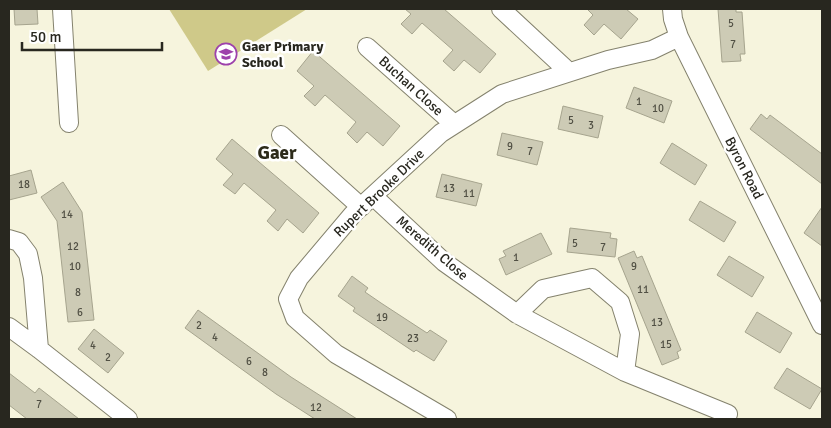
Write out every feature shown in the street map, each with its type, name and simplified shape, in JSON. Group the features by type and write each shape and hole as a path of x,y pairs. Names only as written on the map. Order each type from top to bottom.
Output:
{"street":[{"path":"62,9 69,123"},
{"path":"501,9 569,72"},
{"name":"Byron Road","path":"672,9 679,38 822,325"},
{"name":"Rupert Brooke Drive","path":"447,419 336,354 295,318 288,300 299,278 353,214 441,133 454,124 502,94 608,60 646,51 679,38"},
{"name":"Buchan Close","path":"367,47 454,124"},
{"name":"Meredith Close","path":"281,136 444,262 517,314 625,372 728,414"},
{"path":"9,239 19,242 28,254 33,278 39,349"},
{"path":"517,314 543,289 592,278 620,302 630,334 625,372"},
{"path":"9,327 128,419"}],"shaded area":[{"path":"169,9 307,9 208,71"}],"building":[{"path":"14,9 37,9 38,24 15,25"},
{"path":"405,9 444,9 496,54 480,73 464,60 454,71 443,61 453,50 422,23 412,34 401,24 411,14"},
{"path":"587,9 626,9 638,19 621,39 604,24 594,35 584,25 593,15"},
{"path":"718,9 736,9 736,12 742,12 745,54 740,54 741,61 722,62"},
{"path":"313,51 400,126 383,146 367,132 357,143 347,133 356,122 325,95 315,106 304,96 314,86 297,71"},
{"path":"634,87 672,101 664,123 626,108"},
{"path":"563,106 603,116 598,138 558,129"},
{"path":"761,114 767,119 770,115 822,154 822,184 750,129"},
{"path":"502,133 543,142 537,165 497,155"},
{"path":"232,139 319,213 303,233 287,219 278,231 267,221 276,210 244,183 235,194 223,185 233,174 216,159"},
{"path":"672,143 707,165 695,185 660,163"},
{"path":"31,170 37,193 9,200 9,176"},
{"path":"442,174 482,184 476,206 436,197"},
{"path":"63,182 82,212 94,320 68,322 57,221 41,197"},
{"path":"700,201 736,222 724,242 689,220"},
{"path":"822,207 822,246 804,233"},
{"path":"570,228 611,233 610,238 617,239 615,257 567,252"},
{"path":"541,233 552,254 506,275 499,259 506,256 503,251"},
{"path":"634,251 637,258 642,256 681,350 677,352 679,358 662,365 618,258"},
{"path":"729,256 764,277 752,297 717,275"},
{"path":"352,276 368,288 365,292 381,303 427,333 430,330 447,341 434,361 416,350 414,352 353,311 355,308 338,296"},
{"path":"198,310 291,377 357,419 315,419 276,394 185,328"},
{"path":"757,312 792,333 780,353 745,332"},
{"path":"94,329 124,353 108,373 78,349"},
{"path":"787,368 822,389 810,409 774,388"},
{"path":"9,373 35,393 39,388 79,419 27,419 9,405"}],"place":[{"name":"Gaer Primary School","path":"226,54"}],"district":[{"name":"Gaer","path":"277,153"}]}
